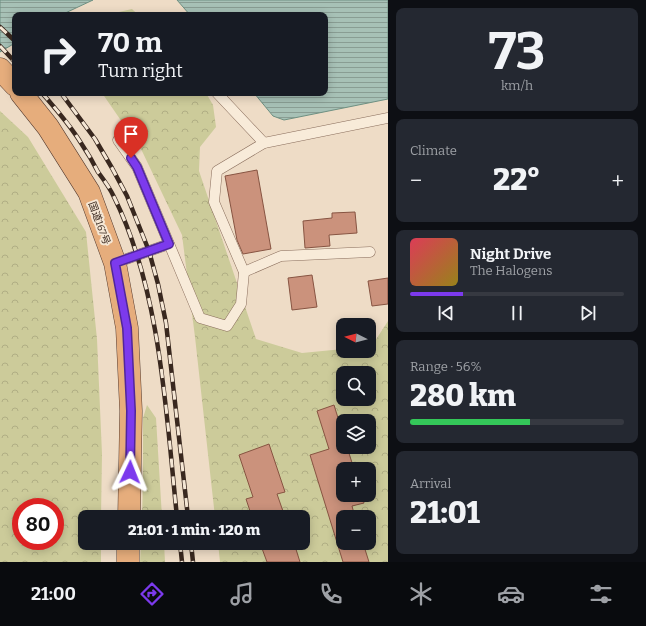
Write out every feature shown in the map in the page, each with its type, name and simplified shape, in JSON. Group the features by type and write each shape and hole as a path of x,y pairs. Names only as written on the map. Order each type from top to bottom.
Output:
{"highway":[{"name":"国道167号","path":"23,96 48,127 89,192 115,263 127,328 130,380 131,411 129,510"},
{"path":"128,550 128,562"}],"lane":[{"path":"220,96 264,144"},
{"path":"118,140 137,167 200,318 227,326 241,304 244,272 214,202 217,170 264,144 388,118"},
{"path":"115,263 169,244"},
{"path":"244,272 281,256 370,252"}],"green space":[{"path":"132,9 135,12 119,12"},
{"path":"104,96 208,96 213,105 216,127 200,147 199,171 256,339 302,353 336,350 336,358 376,358 376,339 388,321 388,562 220,562 219,550 310,550 310,510 214,510 182,235 142,151"},
{"path":"0,111 28,137 86,232 97,339 102,454 101,510 78,510 78,550 101,550 101,562 0,562"},
{"path":"147,405 156,418 162,510 142,510 143,418"},
{"path":"141,550 164,550 165,562 140,562"}],"shaded area":[{"path":"0,0 93,0 67,12 12,12 12,45 0,52"},
{"path":"177,0 388,0 388,99 284,120 273,116 256,96 328,96 328,12 187,12"}],"building":[{"path":"257,170 271,249 243,254 237,240 225,176"},
{"path":"355,212 357,233 329,235 330,246 305,248 303,221 332,218 332,213"},
{"path":"312,275 317,307 292,310 288,278"},
{"path":"388,278 388,304 372,306 368,281"},
{"path":"334,405 337,414 336,454 349,454 352,462 336,462 336,502 364,503 352,506 353,510 336,510 336,539 310,455 329,449 317,411"},
{"path":"269,444 285,492 277,494 283,510 250,510 246,499 253,497 239,455"},
{"path":"263,550 296,550 300,562 267,562"},
{"path":"339,550 365,550 369,562 343,562"}],"railway":[{"path":"0,27 12,38"},
{"path":"0,46 12,59"},
{"path":"45,96 72,130 111,190 130,234 142,272 152,313 159,354 165,395 176,510"},
{"path":"63,96 95,139 112,168 127,196 149,251 166,323 187,510"},
{"path":"181,550 182,562"},
{"path":"192,550 193,562"}],"route":[{"path":"130,472 131,411 127,328 115,263 169,244 137,167 131,158"}]}
